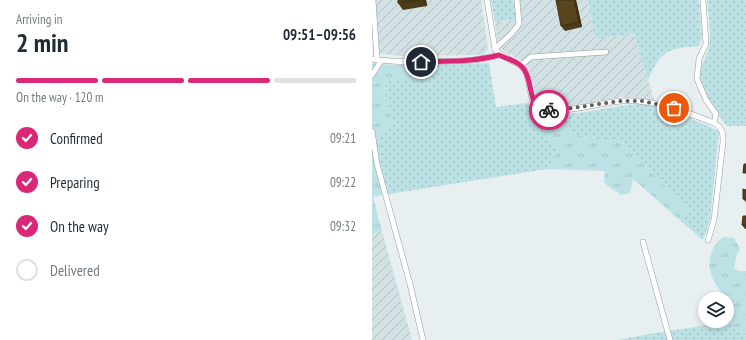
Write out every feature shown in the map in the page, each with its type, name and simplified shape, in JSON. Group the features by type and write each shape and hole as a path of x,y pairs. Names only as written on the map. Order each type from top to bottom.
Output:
{"lane":[{"path":"372,75 377,60 373,0"},
{"path":"487,0 495,49 499,55 521,65 526,71 534,102 541,108 553,111 620,101 642,101 674,108 714,123 720,127 723,131 723,142 714,220 708,240"},
{"path":"495,49 519,24 517,0"},
{"path":"703,0 706,44 699,59 697,79 706,100 716,114 714,123"},
{"path":"521,65 531,58 606,52"},
{"path":"377,60 452,62 488,58 499,55"},
{"path":"372,131 377,164 410,284 423,340"},
{"path":"643,242 670,340"}],"shaded area":[{"path":"372,0 481,0 488,49 484,55 401,56 374,53"},
{"path":"513,0 588,0 595,39 634,33 654,100 622,97 570,106 551,106 541,103 536,97 529,68 521,60 505,52 499,46 495,22 516,20"},
{"path":"382,231 412,340 372,340 372,234"}],"green space":[{"path":"491,0 513,0 516,20 495,22"},
{"path":"588,0 699,0 702,37 699,46 680,48 667,52 657,62 648,80 634,33 595,39"},
{"path":"707,0 746,0 746,126 727,126 709,101 702,87 700,73 710,42"},
{"path":"372,63 409,66 412,80 385,81 393,130 383,195 373,197 382,231 372,234"},
{"path":"489,63 496,107 527,103 535,112 544,115 556,115 641,104 670,110 719,131 710,221 703,240 682,222 689,211 627,145 614,139 593,139 575,134 564,123 552,124 546,134 558,151 547,169 383,195 379,132 393,129 385,81 412,79 409,66"},
{"path":"564,123 575,134 593,139 614,139 627,145 689,211 682,222 633,179 630,193 621,195 604,183 605,171 547,169 558,151 546,134 552,124"},
{"path":"724,237 734,238 740,249 736,257 734,268 739,271 746,271 746,336 734,327 734,292 721,292 710,271 709,263 711,254 719,240"},
{"path":"698,326 698,328 734,328 734,327 746,336 746,340 617,340"}],"building":[{"path":"398,0 420,0 398,3"},
{"path":"556,0 574,0 579,22 561,26"},
{"path":"744,164 746,164 746,173 743,173"},
{"path":"743,189 746,190 746,199 743,199"},
{"path":"743,216 746,216 746,225 742,225"}],"way so far":[{"path":"549,110 553,111 620,101 642,101 674,108"}],"route":[{"path":"421,62 452,62 488,58 499,55 521,65 526,71 534,102 541,108 549,110"}]}
